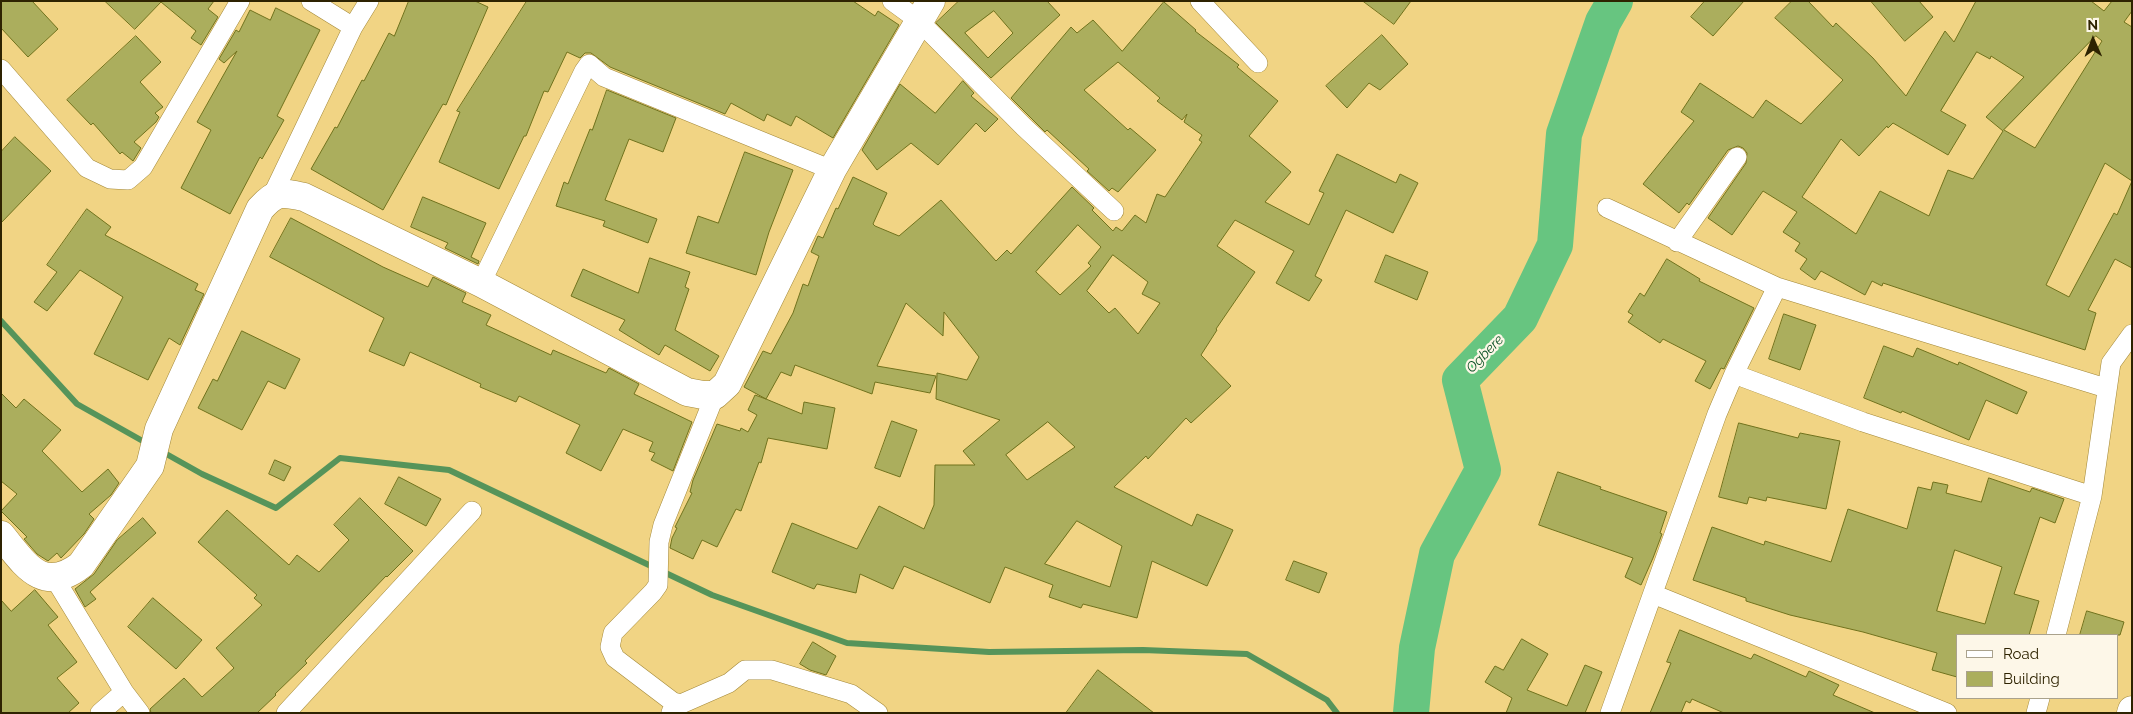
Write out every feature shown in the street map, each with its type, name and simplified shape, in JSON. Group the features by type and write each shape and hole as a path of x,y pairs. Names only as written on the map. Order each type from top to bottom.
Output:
{"street":[{"path":"1,69 87,168 110,179 128,180 143,168 240,1"},
{"path":"311,1 353,27"},
{"path":"1,535 26,565 40,575 55,579 69,574 81,565 150,466 159,429 260,210 272,196 353,27 369,1"},
{"path":"892,1 924,11 1024,127 1114,211"},
{"path":"1200,1 1258,63"},
{"path":"878,713 851,694 772,670 745,670 729,683 676,708 673,702 614,658 610,647 613,633 658,585 658,542 663,525 716,395 728,384 832,170 924,11"},
{"path":"481,283 589,64 604,77 832,170"},
{"path":"1677,242 1737,157"},
{"path":"272,196 288,193 304,197 481,283 687,392 716,395"},
{"path":"1607,208 1777,287 2106,388"},
{"path":"1610,713 1717,414 1734,374 1777,287"},
{"path":"2056,634 2092,496 2111,363 2132,334"},
{"path":"1734,374 1863,422 2092,496"},
{"path":"286,713 472,511"},
{"path":"55,579 124,692 140,713"},
{"path":"1653,594 1947,713"},
{"path":"100,713 124,692"},
{"path":"2036,713 2040,699"}],"building":[{"path":"1,1 32,1 58,29 28,57 1,28"},
{"path":"105,1 214,1 208,9 218,17 201,45 191,38 196,31 161,2 135,29"},
{"path":"409,1 475,1 488,7 446,105 443,104 383,210 311,169 335,127 337,128 362,80 364,81 389,33 394,36"},
{"path":"527,1 853,1 875,16 878,11 899,25 833,138 796,116 791,126 767,114 764,121 731,103 725,114 610,67 591,53 585,53 580,58 567,52 548,92 544,91 526,136 524,136 499,189 439,162 460,112 457,111"},
{"path":"959,1 1047,1 1060,15 991,78 936,23","holes":["994,11 1013,33 988,58 965,33"]},
{"path":"1363,1 1411,1 1394,24"},
{"path":"1705,1 1744,1 1713,36 1691,17"},
{"path":"1792,1 1808,1 1833,27 1836,23 1873,58 1906,96 1945,31 1954,42 1976,1 2091,1 2104,11 2112,1 2132,1 2132,11 2124,22 2132,27 2132,181 2132,268 2115,259 2088,310 2096,313 2085,350 1883,283 1882,286 1872,281 1865,295 1821,271 1815,280 1800,269 1807,259 1795,251 1800,243 1783,232 1797,212 1763,191 1732,235 1708,218 1746,163 1747,153 1738,146 1728,150 1689,205 1687,203 1679,213 1643,184 1694,121 1681,112 1700,83 1753,118 1766,100 1801,124 1843,80 1775,18","holes":["2096,36 2102,41 2035,148 2004,130","1977,52 1990,59 1991,56 2024,77 1986,117 2003,131 1973,179 1948,170 1929,216 1880,191 1856,234 1802,197 1841,139 1859,156 1887,126 1888,128 1893,123 1948,155 1966,125 1941,111","2105,163 2132,181 2117,215 2114,213 2069,297 2046,285"]},
{"path":"1871,1 1919,1 1933,17 1905,41"},
{"path":"1164,2 1195,31 1239,65 1237,67 1278,101 1249,136 1291,172 1265,202 1309,225 1324,193 1319,191 1337,154 1396,183 1400,174 1418,183 1393,233 1346,210 1315,276 1322,280 1309,301 1276,283 1294,251 1235,220 1217,246 1255,272 1216,329 1201,355 1231,386 1191,423 1186,418 1148,459 1146,456 1114,487 1192,526 1197,514 1233,530 1207,586 1152,561 1137,618 1083,604 1081,608 1049,597 1053,585 1005,567 990,603 904,566 893,589 860,574 856,593 817,584 814,589 772,572 792,523 857,549 879,506 924,529 934,505 935,465 975,465 963,451 1000,420 936,399 937,373 967,380 979,357 944,312 943,336 906,303 877,366 936,376 930,393 875,382 872,394 795,365 791,376 781,372 766,399 744,387 763,351 771,354 793,313 803,284 808,286 819,256 811,252 818,236 823,238 836,208 838,209 853,177 887,193 873,224 875,226 899,236 941,200 996,261 1007,250 1011,254 1072,187 1094,208 1092,210 1113,231 1116,227 1122,231 1135,215 1146,223 1157,194 1165,197 1202,142 1199,140 1202,135 1184,122 1187,114 1182,120 1157,101 1160,98 1118,62 1084,90 1128,130 1130,128 1156,150 1118,192 1112,188 1109,191 1087,171 1089,169 1047,130 1045,132 1011,98 1071,27 1077,33 1093,20 1122,51","holes":["1078,225 1101,247 1088,263 1091,266 1060,295 1036,272","1113,255 1148,282 1142,294 1160,303 1138,334 1115,308 1109,313 1087,291","1048,422 1075,447 1027,480 1006,455","1077,521 1122,546 1110,587 1045,564"]},
{"path":"276,8 320,30 277,116 284,120 262,159 260,157 230,214 181,188 211,130 197,122 237,51 224,63 219,59 236,30 239,32 250,10 270,20"},
{"path":"1382,35 1408,64 1380,90 1369,83 1347,108 1326,86"},
{"path":"136,36 161,62 140,82 163,107 155,113 159,117 156,122 134,142 141,148 133,161 122,152 120,154 93,123 91,125 67,100"},
{"path":"963,81 974,93 971,96 998,119 985,132 976,123 938,165 911,143 877,170 862,150 900,84 935,113"},
{"path":"607,90 676,118 663,152 629,139 605,200 657,219 648,243 603,226 605,221 556,206 564,182 568,184 590,129 592,130"},
{"path":"15,137 51,171 1,223 1,152"},
{"path":"745,152 793,170 769,232 756,275 686,253 698,216 718,223"},
{"path":"423,197 486,223 471,257 479,261 478,264 445,248 448,243 411,227"},
{"path":"87,209 111,227 105,235 198,284 195,290 204,294 180,345 169,338 148,380 94,354 123,297 80,270 47,311 34,302 57,272 47,265"},
{"path":"291,218 383,267 428,287 433,277 466,293 462,302 491,315 486,325 551,355 553,350 606,373 609,368 639,384 634,394 692,422 673,471 651,460 655,453 649,451 653,442 623,429 601,471 566,453 580,425 519,396 516,402 480,387 481,384 410,352 404,366 369,351 384,318 270,257"},
{"path":"1386,255 1428,272 1417,300 1375,282"},
{"path":"650,258 690,272 685,287 689,289 675,330 719,356 710,371 665,345 659,355 619,330 625,320 571,296 583,269 638,293"},
{"path":"1667,259 1700,279 1699,281 1754,308 1724,369 1721,368 1710,389 1695,381 1706,361 1663,339 1660,343 1628,322 1633,315 1628,312 1640,293 1644,296"},
{"path":"1784,314 1816,325 1800,370 1769,359"},
{"path":"242,331 300,359 285,389 268,381 242,430 198,408 213,379 217,381"},
{"path":"1884,346 1913,357 1917,348 1958,365 1959,362 2027,392 2017,414 1986,400 1969,440 1902,411 1901,413 1864,398"},
{"path":"1,393 16,408 24,399 61,430 42,451 82,492 108,469 119,483 111,495 89,514 94,519 84,534 61,558 57,553 48,561 37,554 24,539 27,537 1,511 17,494 1,481"},
{"path":"755,395 802,414 804,402 835,408 827,449 768,438 761,463 759,462 741,511 736,509 717,547 702,540 693,559 670,548 677,528 675,527 692,493 690,492 693,480 717,424 740,431 741,428 748,432 757,415 748,410"},
{"path":"892,421 917,430 900,477 875,468"},
{"path":"1739,423 1798,438 1800,433 1840,441 1826,509 1767,497 1766,501 1749,497 1747,504 1719,497"},
{"path":"275,460 291,467 284,481 269,474"},
{"path":"1558,472 1667,512 1660,533 1662,534 1641,585 1625,577 1633,558 1539,525"},
{"path":"399,477 441,499 426,526 385,504"},
{"path":"1989,478 2030,492 2032,488 2064,499 2055,523 2040,517 2014,594 2039,601 2029,634 1956,634 1956,677 1932,670 1937,653 1863,632 1790,615 1746,601 1746,598 1693,580 1712,527 1764,545 1765,541 1831,562 1848,509 1907,529 1918,487 1931,490 1933,482 1948,485 1946,493 1981,502","holes":["1955,550 2002,567 1985,624 1937,611"]},
{"path":"360,498 413,551 386,576 305,661 307,663 276,695 257,713 151,713 150,709 184,678 202,697 234,668 216,648 262,605 254,598 257,595 198,542 227,510 289,565 297,555 319,572 349,540 334,525"},
{"path":"143,518 156,533 90,592 96,599 85,607 75,589 94,574 117,540"},
{"path":"1294,561 1327,573 1319,593 1286,580"},
{"path":"35,590 58,617 48,625 77,662 57,678 79,703 68,713 1,713 1,600 11,611"},
{"path":"153,598 202,640 176,669 128,627"},
{"path":"2087,611 2124,622 2120,635 2080,634"},
{"path":"1680,630 1751,659 1754,654 1806,677 1809,671 1839,685 1833,695 1875,713 1724,713 1692,699 1690,703 1686,701 1681,713 1650,713 1671,663 1667,662"},
{"path":"1522,639 1548,654 1527,690 1567,706 1585,665 1602,672 1585,713 1506,713 1512,698 1485,682 1495,666 1503,670"},
{"path":"813,642 836,656 826,675 810,670 800,664"},
{"path":"1098,670 1154,713 1066,713"}],"waterway":[{"name":"Ogbere","path":"1411,713 1417,648 1437,554 1483,470 1460,380 1520,318 1555,245 1564,134 1603,22 1615,1"},
{"path":"1,321 77,404 148,444"},
{"path":"161,451 202,474 276,508 340,458 449,470 712,595 847,643 989,652 1143,650 1247,654 1327,700 1337,713"}]}
